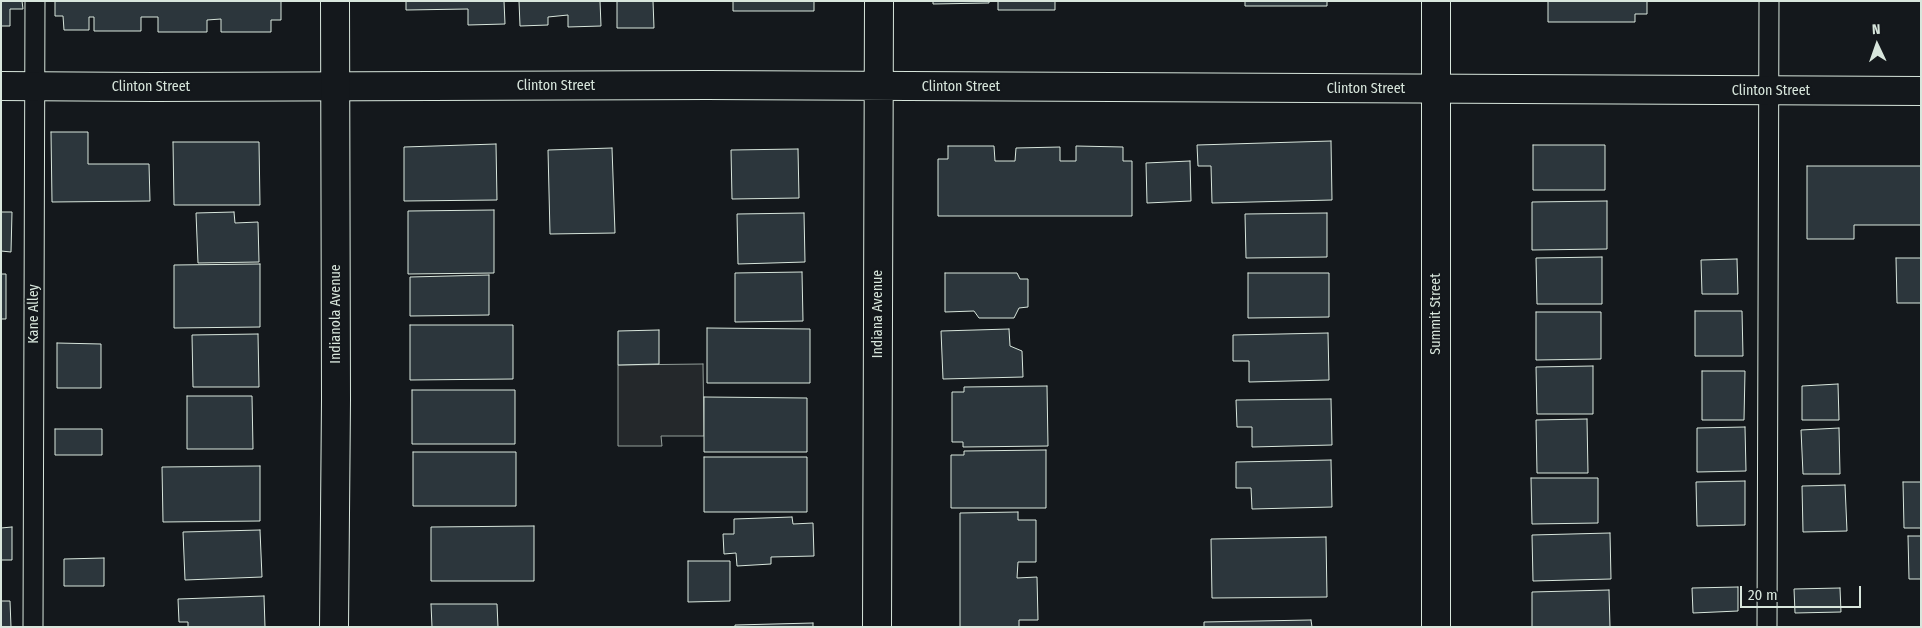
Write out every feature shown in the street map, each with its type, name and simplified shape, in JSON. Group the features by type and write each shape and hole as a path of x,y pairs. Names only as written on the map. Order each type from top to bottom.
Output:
{"street":[{"name":"Indianola Avenue","path":"334,627 336,400 335,1"},
{"name":"Indiana Avenue","path":"878,627 879,1"},
{"name":"Summit Street","path":"1436,1 1436,627"},
{"name":"Clinton Street","path":"1,86 879,86 1921,92"}],"lane":[{"name":"Kane Alley","path":"33,627 35,1"},
{"path":"1767,627 1769,1"}],"shaded area":[{"path":"703,364 704,436 661,436 662,446 618,446 618,365"}],"building":[{"path":"1,1 22,1 23,9 10,9 10,26 1,26"},
{"path":"55,1 281,1 281,20 271,20 271,32 221,32 221,19 207,20 207,32 158,32 158,17 141,17 141,31 94,31 94,17 89,17 89,30 64,30 63,16 55,16"},
{"path":"406,1 504,1 505,24 468,25 468,9 406,10"},
{"path":"519,1 600,1 601,26 568,27 568,15 548,17 548,25 520,26"},
{"path":"617,1 653,1 654,28 617,28"},
{"path":"733,1 814,1 814,11 733,11"},
{"path":"933,1 989,1 989,3 933,4"},
{"path":"998,1 1055,1 1055,10 998,10"},
{"path":"1245,1 1327,1 1327,6 1245,6"},
{"path":"1548,1 1647,1 1647,14 1635,14 1635,22 1548,22"},
{"path":"51,132 88,132 88,164 149,164 150,201 52,202"},
{"path":"1331,141 1332,200 1212,203 1211,166 1198,166 1197,145"},
{"path":"173,142 259,142 260,205 174,205"},
{"path":"496,144 497,200 404,201 404,147"},
{"path":"1533,145 1605,145 1605,190 1533,190"},
{"path":"948,146 994,146 995,161 1015,161 1016,148 1060,147 1060,161 1076,161 1076,146 1123,147 1123,161 1132,161 1132,216 938,216 938,159 948,159"},
{"path":"612,148 615,233 550,234 548,150"},
{"path":"798,149 799,198 732,199 731,150"},
{"path":"1190,161 1191,201 1147,203 1146,163"},
{"path":"1807,166 1921,166 1921,225 1854,225 1854,239 1807,239"},
{"path":"1607,201 1607,249 1532,250 1532,202"},
{"path":"494,210 494,273 408,274 408,211"},
{"path":"1,212 12,212 11,252 1,251"},
{"path":"234,212 235,223 258,222 259,262 198,263 196,213"},
{"path":"804,213 805,262 738,264 737,214"},
{"path":"1327,213 1327,257 1246,258 1245,214"},
{"path":"1602,257 1602,304 1537,304 1536,258"},
{"path":"1896,258 1921,258 1921,303 1897,303"},
{"path":"1737,259 1738,294 1702,294 1701,260"},
{"path":"260,264 260,327 174,328 174,265"},
{"path":"802,272 803,321 735,322 735,273"},
{"path":"945,273 1017,273 1020,279 1028,279 1028,307 1019,308 1014,318 979,318 974,311 945,312"},
{"path":"1248,273 1329,273 1329,317 1248,318"},
{"path":"1,274 6,274 6,319 1,319"},
{"path":"489,275 489,315 410,316 410,277"},
{"path":"1695,311 1742,311 1743,356 1695,356"},
{"path":"1536,312 1601,312 1601,359 1536,360"},
{"path":"410,325 513,325 513,379 410,380"},
{"path":"707,328 810,329 810,383 707,383"},
{"path":"1009,329 1010,346 1022,351 1023,377 943,379 941,331"},
{"path":"659,330 659,364 618,365 618,331"},
{"path":"1328,333 1329,380 1249,382 1249,361 1233,361 1233,335"},
{"path":"258,334 259,387 193,387 192,335"},
{"path":"57,343 101,344 101,388 57,388"},
{"path":"1593,366 1593,414 1537,414 1536,367"},
{"path":"1702,371 1745,371 1744,420 1702,420"},
{"path":"1838,384 1839,420 1802,420 1802,386"},
{"path":"1047,386 1048,446 963,447 963,442 952,442 952,392 964,392 964,387"},
{"path":"412,390 515,390 515,444 412,444"},
{"path":"187,396 252,396 253,449 187,449"},
{"path":"704,397 807,398 807,452 704,452"},
{"path":"1331,399 1332,445 1252,447 1252,427 1237,427 1236,400"},
{"path":"1587,419 1588,473 1537,473 1536,420"},
{"path":"1745,427 1746,471 1697,472 1697,428"},
{"path":"1839,428 1840,474 1803,474 1801,430"},
{"path":"55,429 102,429 102,455 55,455"},
{"path":"1046,450 1046,508 951,508 951,455 964,455 964,451"},
{"path":"413,452 516,452 516,506 413,506"},
{"path":"704,457 807,457 807,512 704,512"},
{"path":"1331,460 1332,507 1252,509 1251,488 1236,488 1236,462"},
{"path":"260,466 260,521 163,522 162,467"},
{"path":"1531,478 1598,478 1598,523 1532,524"},
{"path":"1745,481 1745,525 1697,526 1696,482"},
{"path":"1903,482 1921,482 1921,528 1904,528"},
{"path":"1845,485 1847,531 1803,532 1802,486"},
{"path":"1018,512 1018,520 1036,520 1036,562 1018,562 1017,578 1037,577 1038,620 1019,620 1019,627 960,627 960,513"},
{"path":"792,517 793,524 813,523 814,556 771,557 771,564 737,566 736,553 724,554 723,534 734,534 734,519"},
{"path":"534,526 534,581 431,581 431,527"},
{"path":"12,527 12,560 1,560 1,528"},
{"path":"260,530 262,577 185,580 183,532"},
{"path":"1610,533 1611,579 1533,581 1532,535"},
{"path":"1908,536 1921,536 1921,579 1909,579"},
{"path":"1326,537 1327,597 1212,598 1211,539"},
{"path":"104,558 104,586 64,586 64,559"},
{"path":"688,561 730,561 730,601 688,602"},
{"path":"1738,587 1738,611 1693,613 1692,588"},
{"path":"1840,588 1841,612 1795,613 1794,589"},
{"path":"1609,590 1610,627 1532,627 1532,592"},
{"path":"264,596 265,627 188,627 188,622 179,622 178,599"},
{"path":"1,601 10,601 11,627 1,627"},
{"path":"431,604 497,604 498,627 432,627"},
{"path":"1311,620 1312,627 1204,627 1204,622"},
{"path":"813,623 813,627 735,627 735,625"}]}
